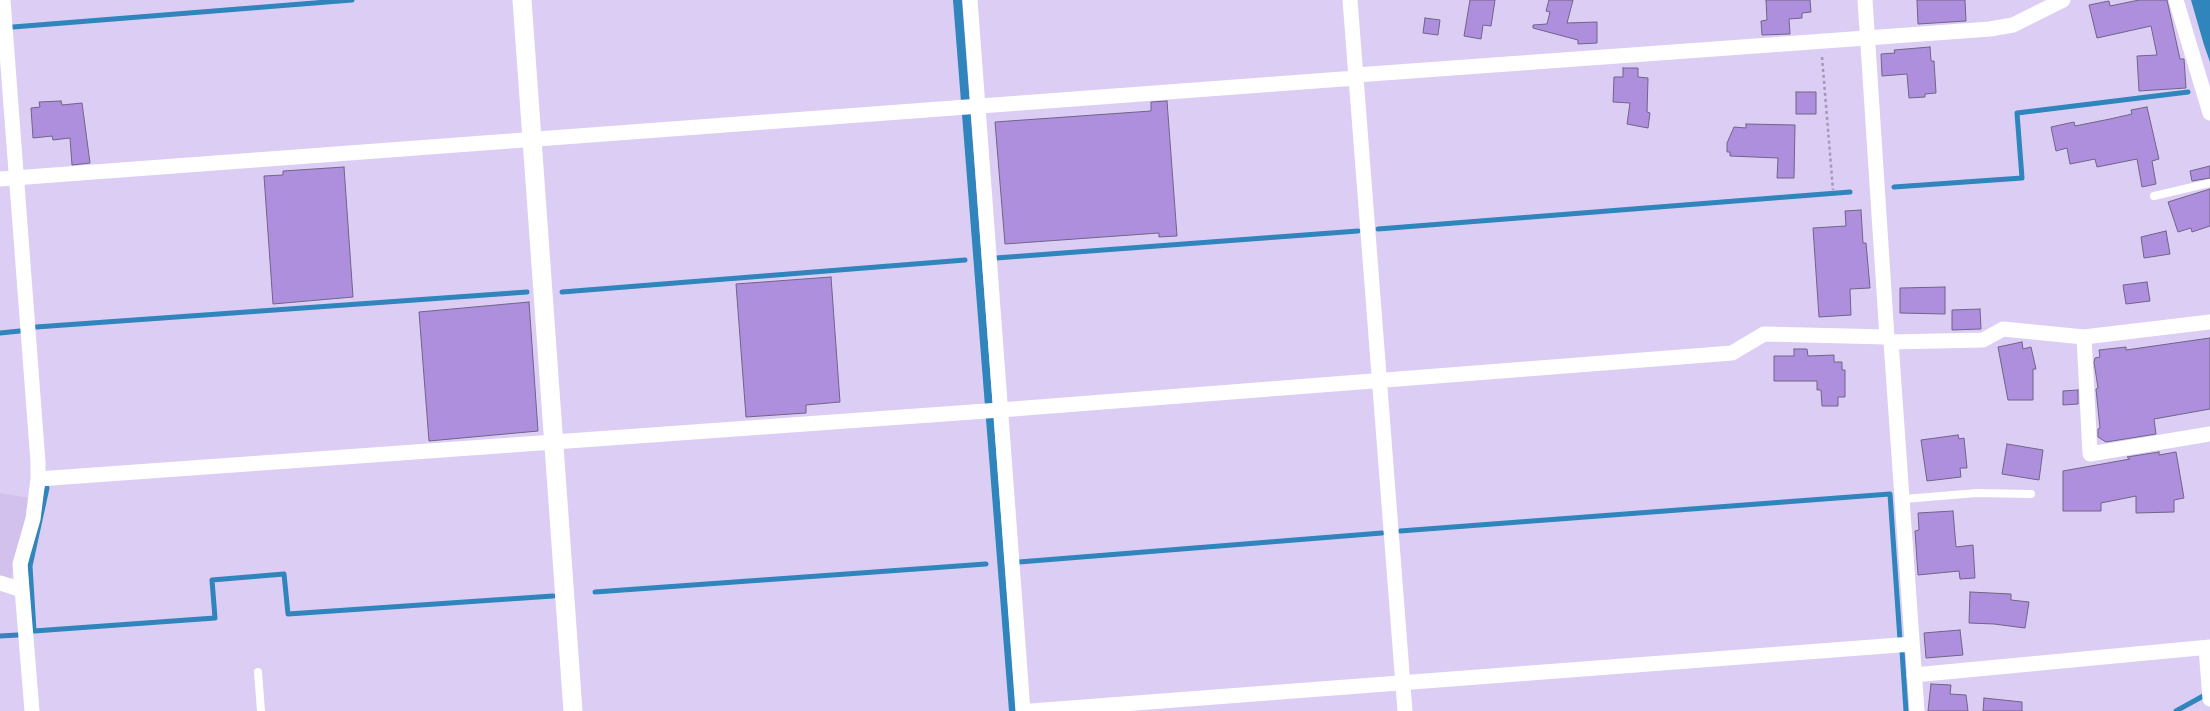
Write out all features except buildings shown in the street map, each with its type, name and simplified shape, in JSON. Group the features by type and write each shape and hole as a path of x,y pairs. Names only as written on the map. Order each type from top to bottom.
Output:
{"street":[{"path":"3,0 38,479 33,519 20,564 32,711"},
{"path":"522,0 555,443 573,711"},
{"path":"970,0 970,105 992,411 1023,711"},
{"path":"1350,0 1404,711"},
{"path":"1865,0 1889,340 1904,499 1917,711"},
{"path":"0,179 1990,29 2013,25 2063,0"},
{"path":"2176,0 2210,114"},
{"path":"38,479 992,411 1732,353 1764,334 1889,340 1983,340 2002,329 2084,337 2210,322"},
{"path":"2084,337 2090,454 2210,434"},
{"path":"0,583 22,590"},
{"path":"1032,711 1912,644"},
{"path":"1914,674 2208,647 2210,699"}],"lane":[{"path":"2154,196 2210,182"},
{"path":"1904,499 1977,493 2031,494"},
{"path":"258,672 261,711"}],"path":[{"path":"1821,41 1833,190"}],"shaded area":[{"path":"0,493 30,498 11,578 3,581 0,580"}],"water":[{"path":"953,0 962,0 1016,711 1009,711"},
{"path":"2191,0 2210,0 2210,62 2204,45"}],"waterway":[{"path":"13,27 352,0"},
{"path":"1894,187 2022,178 2017,113 2188,92"},
{"path":"1378,229 1850,192"},
{"path":"996,258 1358,231"},
{"path":"562,292 965,260"},
{"path":"36,327 527,292"},
{"path":"0,333 20,331"},
{"path":"47,488 30,566 34,631 215,618 212,580 284,574 288,614 553,596"},
{"path":"1400,531 1890,494 1900,640"},
{"path":"1019,562 1382,533"},
{"path":"595,592 986,564"},
{"path":"0,636 18,635"},
{"path":"1902,651 1906,711"},
{"path":"2176,711 2205,695"}]}
